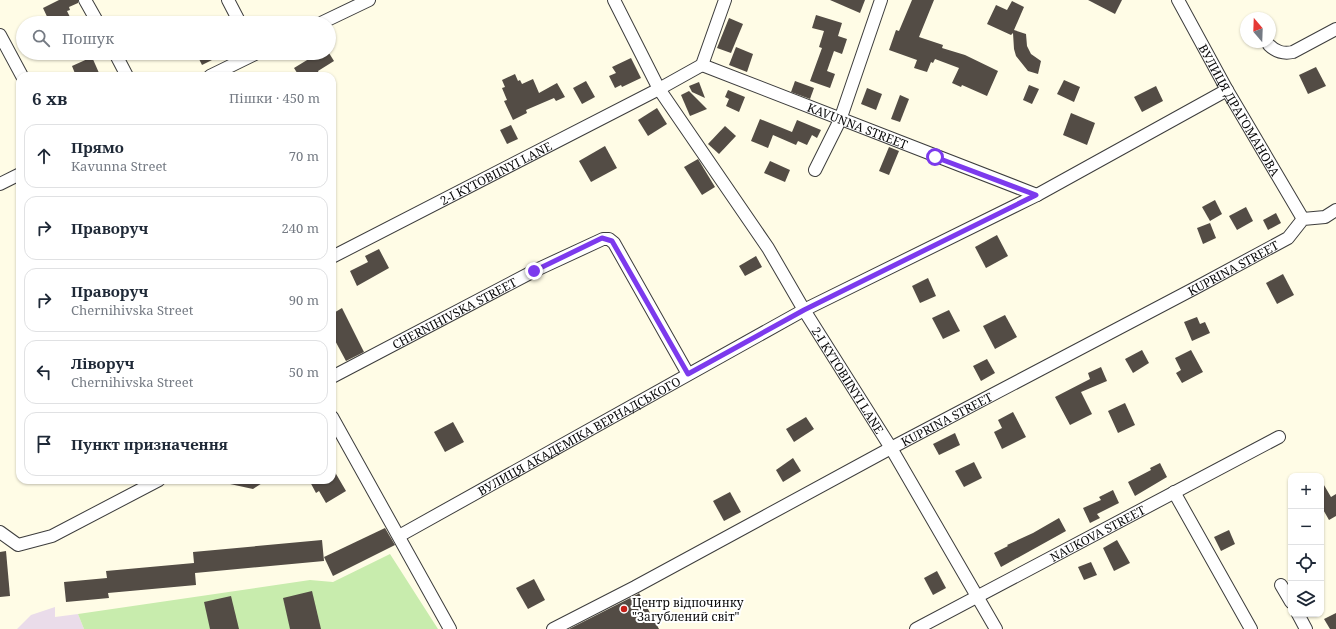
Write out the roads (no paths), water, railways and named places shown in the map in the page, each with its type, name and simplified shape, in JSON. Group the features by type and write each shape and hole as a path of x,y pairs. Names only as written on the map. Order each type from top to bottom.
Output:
{"street":[{"path":"85,0 94,16"},
{"path":"228,0 236,16"},
{"path":"336,16 369,0"},
{"name":"2-I KYTOBIINYI LANE","path":"614,0 659,89 768,248 804,310 891,448 996,629"},
{"path":"659,89 702,65 725,0"},
{"path":"815,170 840,120 881,0"},
{"name":"ВУЛИЦЯ ДРАГОМАНОВА","path":"1178,0 1227,90 1303,219"},
{"path":"1272,48 1280,53 1286,54 1293,52 1336,29"},
{"path":"0,35 20,72"},
{"path":"118,60 126,72"},
{"path":"218,72 242,60"},
{"name":"KAVUNNA STREET","path":"702,65 1036,195"},
{"name":"2-I KYTOBIINYI LANE","path":"336,255 659,89"},
{"name":"ВУЛИЦЯ АКАДЕМІКА ВЕРНАДСЬКОГО","path":"399,536 804,310 1036,195 1227,90"},
{"path":"0,184 16,176"},
{"path":"1303,219 1325,217 1336,210"},
{"name":"KUPRINA STREET","path":"553,629 635,587 891,448 1288,238 1303,219"},
{"name":"CHERNIHIVSKA STREET","path":"336,375 534,271 602,238 606,238 614,243 688,374"},
{"path":"336,424 450,629"},
{"name":"NAUKOVA STREET","path":"916,629 1278,436"},
{"path":"0,532 18,545 52,536 151,484"},
{"path":"1174,492 1251,629"},
{"path":"1281,585 1288,597"},
{"path":"1300,617 1306,629"}],"place":[{"name":"Центр відпочинку \"Загублений світ\"","path":"624,609"}]}
